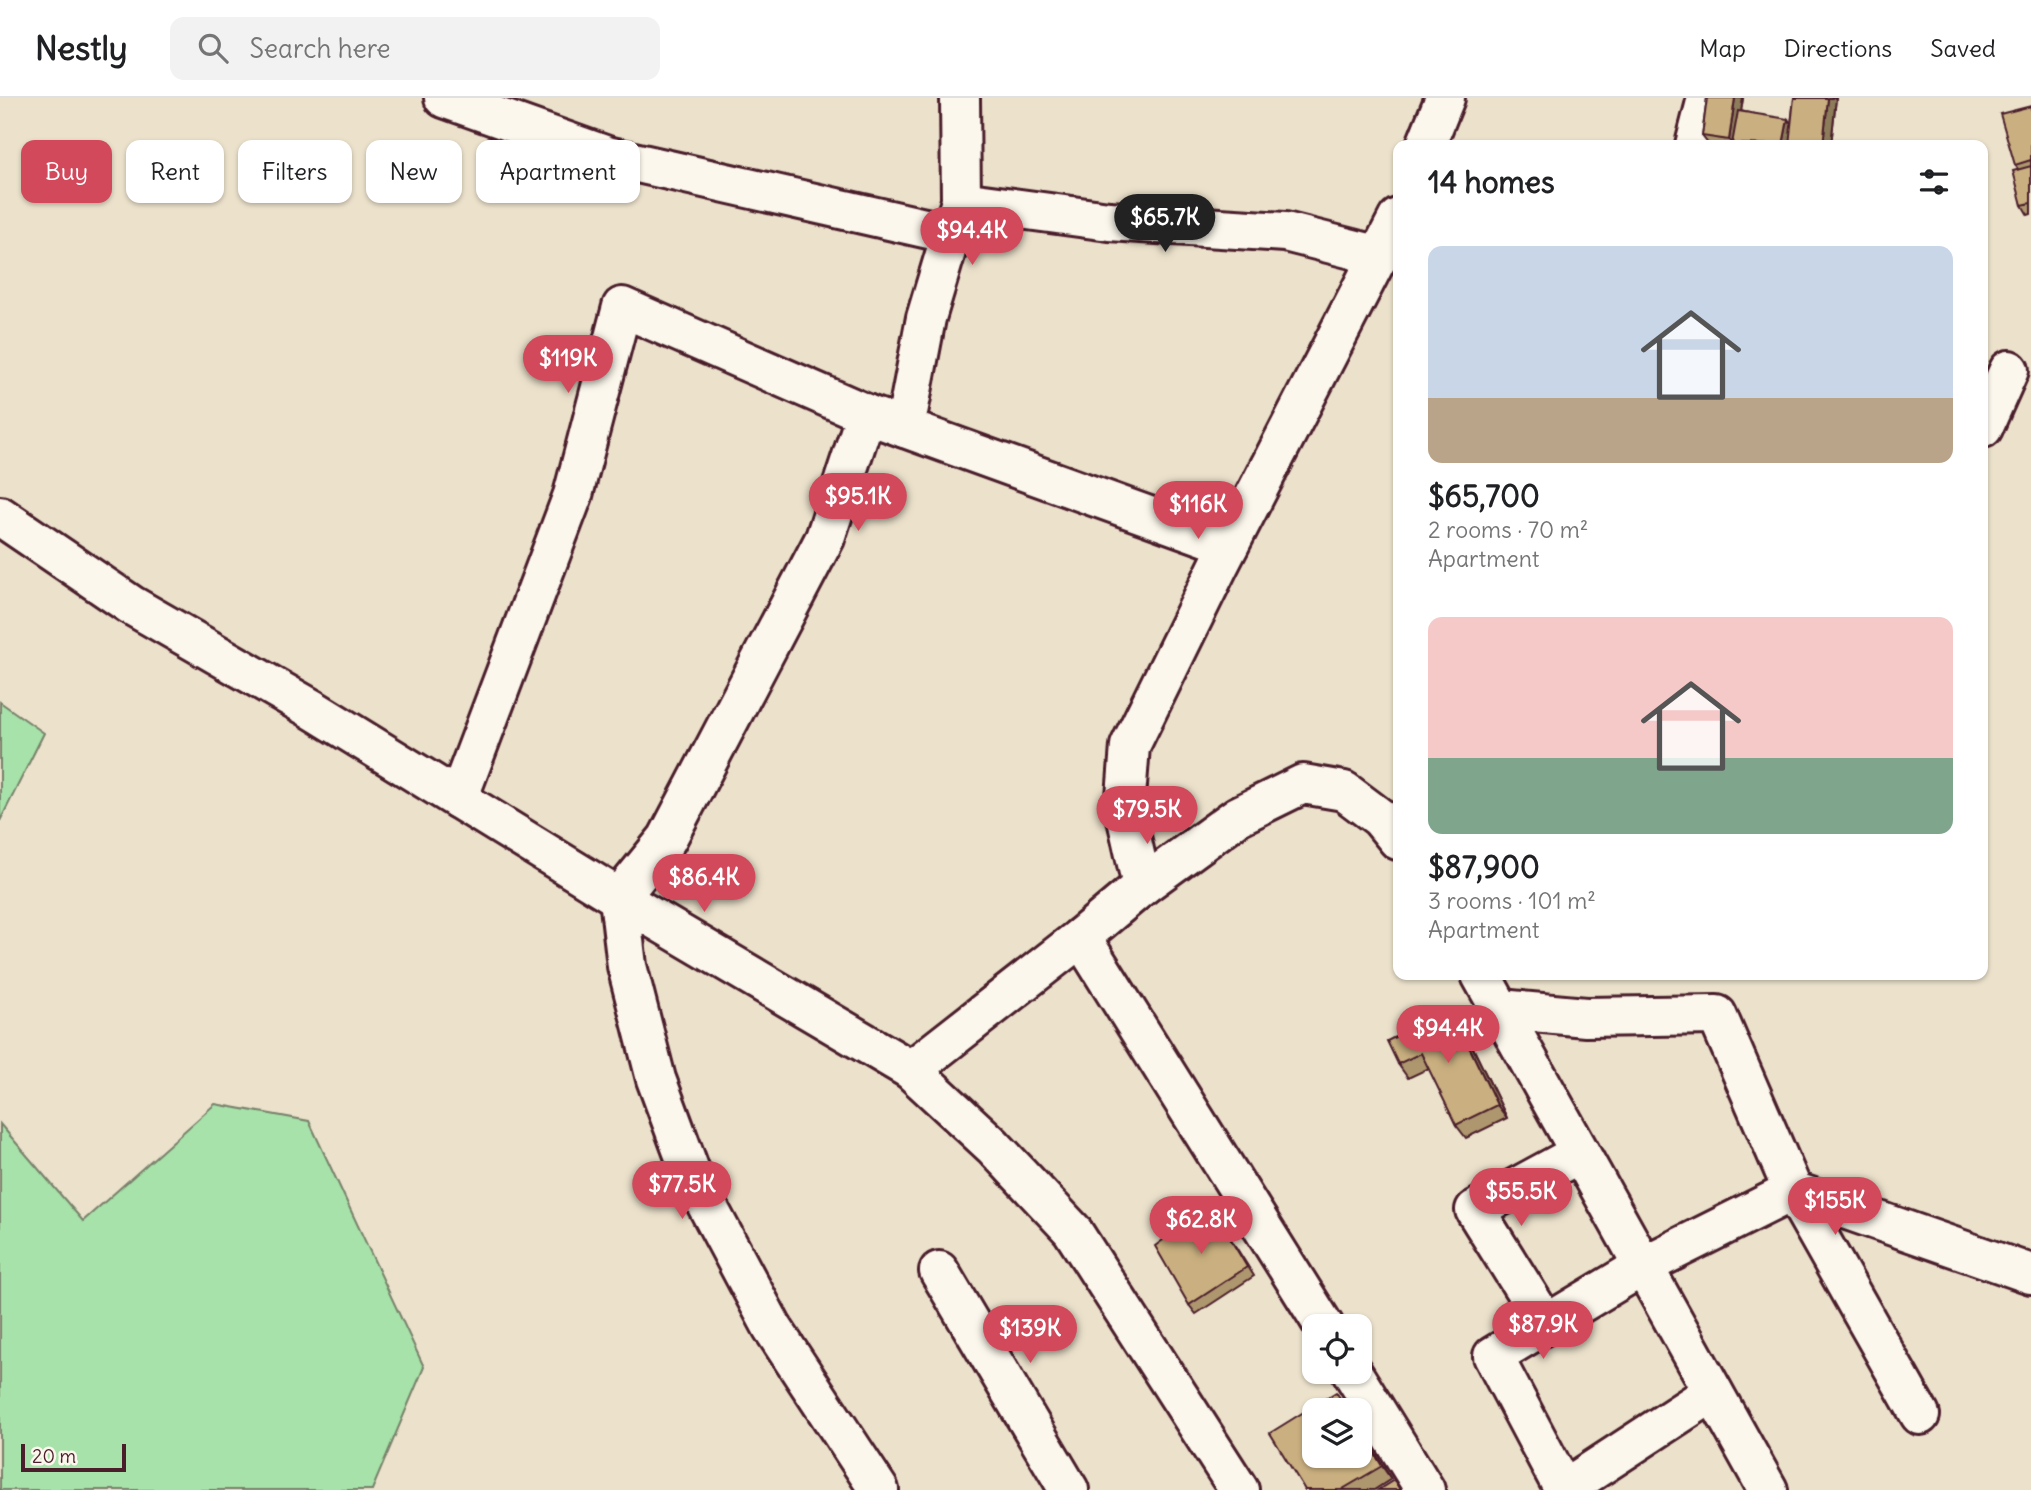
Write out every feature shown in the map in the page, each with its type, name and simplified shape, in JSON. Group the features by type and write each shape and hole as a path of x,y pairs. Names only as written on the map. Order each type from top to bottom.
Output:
{"street":[{"path":"444,98 607,156 956,218 1109,221 1285,232 1392,235 1229,545 1130,746 1125,810 1142,886"},
{"path":"905,428 926,318 956,218 960,98"},
{"path":"1696,140 1707,98"},
{"path":"1428,140 1440,99"},
{"path":"458,799 573,495 622,307 866,414 1229,545"},
{"path":"1988,417 2008,372"},
{"path":"866,414 825,538 667,839 619,898 627,966 656,1079 694,1179 772,1327 879,1490"},
{"path":"0,516 131,605 312,709 619,898 911,1070 993,1146 1072,1230 1239,1490"},
{"path":"911,1070 1142,886 1238,816 1303,784 1344,791 1392,821"},
{"path":"1081,936 1317,1314"},
{"path":"1484,980 1768,1490"},
{"path":"1500,1009 1586,1017 1717,1016 1793,1191 1920,1415"},
{"path":"1546,1324 1475,1210 1580,1153"},
{"path":"1713,1392 1563,1490 1493,1356 1643,1266 1793,1191 2031,1274"},
{"path":"939,1271 1069,1490"},
{"path":"1359,1384 1425,1490"}],"green space":[{"path":"0,702 44,733 0,821"},
{"path":"215,1104 309,1121 424,1367 372,1490 0,1490 0,1124 83,1221"}],"building":[{"path":"1707,98 1735,98 1729,140 1702,136"},
{"path":"1794,98 1828,98 1824,140 1790,140"},
{"path":"2031,106 2031,160 2015,165 2000,114"},
{"path":"1738,111 1788,119 1784,140 1733,140"},
{"path":"2031,166 2031,203 2022,205 2013,171"},
{"path":"1451,1009 1497,1105 1456,1125 1421,1053 1398,1064 1387,1041"},
{"path":"1210,1205 1247,1267 1189,1305 1155,1246"},
{"path":"1336,1392 1340,1398 1326,1398"},
{"path":"1302,1413 1302,1468 1372,1468 1372,1450 1382,1466 1341,1490 1305,1490 1270,1433"},
{"path":"1394,1480 1400,1490 1378,1490"}]}
